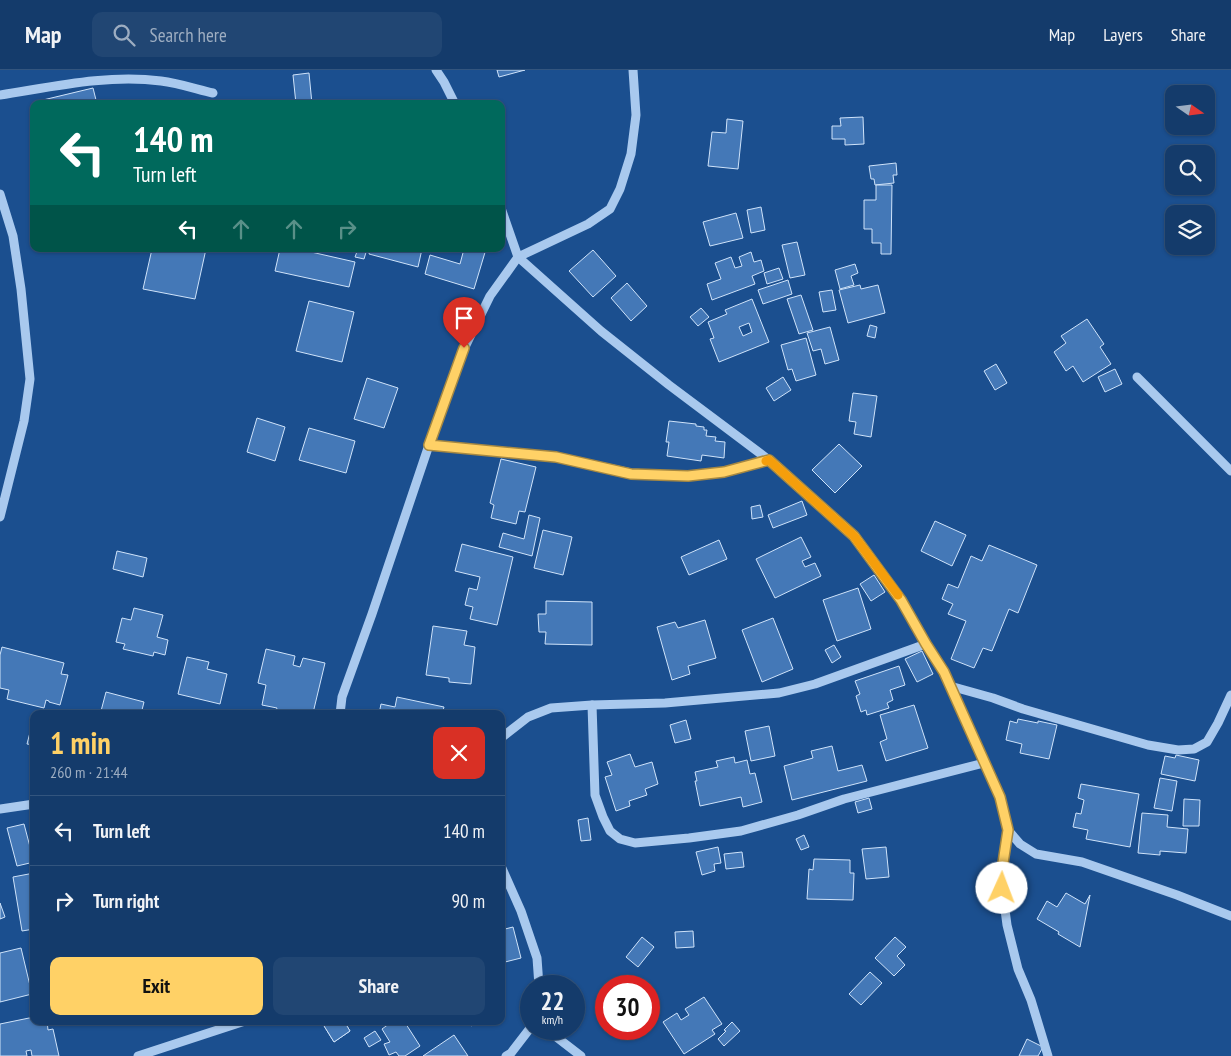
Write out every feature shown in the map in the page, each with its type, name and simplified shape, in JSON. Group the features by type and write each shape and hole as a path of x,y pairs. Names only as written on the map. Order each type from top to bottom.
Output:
{"street":[{"path":"436,70 453,100"},
{"path":"340,710 342,697 464,348 490,296 518,257 588,224 610,209 620,189 631,154 636,115 632,70"},
{"path":"0,95 112,79 160,81 213,92"},
{"path":"0,194 13,236 22,290 30,379 24,421 0,518"},
{"path":"505,220 518,257 601,330 669,385 769,460 854,536 901,600 944,672 1000,797 1008,830 1003,863 1002,888 1007,924 1018,969 1031,1000 1048,1056"},
{"path":"1137,377 1231,471"},
{"path":"429,445 556,457 631,474 688,476 724,472 769,460"},
{"path":"505,735 528,717 551,708 592,705 665,704 779,693 815,684 926,644"},
{"path":"950,686 1148,745 1178,750 1194,748 1207,742 1218,724 1231,695"},
{"path":"592,705 595,794 610,831 620,838 635,843 741,831 798,815 844,799 984,763"},
{"path":"0,809 30,805"},
{"path":"1008,830 1020,844 1036,854 1082,862 1231,916"},
{"path":"505,875 521,911 537,958 538,975"},
{"path":"138,1056 233,1025"},
{"path":"506,1056 511,1053 521,1040"},
{"path":"560,1040 581,1056"}],"building":[{"path":"497,70 525,70 499,77"},
{"path":"309,73 312,100 296,100 293,75"},
{"path":"93,88 96,100 43,100"},
{"path":"863,117 864,144 845,145 845,139 832,139 832,126 841,126 840,118"},
{"path":"727,119 743,121 738,169 708,166 712,132 726,133"},
{"path":"896,163 897,175 893,175 894,183 875,185 874,179 871,179 869,166"},
{"path":"876,185 892,185 891,254 881,254 881,243 872,243 872,229 864,229 864,200 876,200"},
{"path":"761,207 765,230 751,233 747,210"},
{"path":"736,213 743,238 710,246 703,222"},
{"path":"797,242 805,275 790,278 782,245"},
{"path":"593,250 616,276 593,297 569,271"},
{"path":"151,252 205,252 195,299 143,289"},
{"path":"279,252 311,252 355,262 349,287 275,271"},
{"path":"357,252 366,252 364,259 355,257"},
{"path":"369,252 421,252 418,267 369,254"},
{"path":"463,252 485,252 474,289 425,274 430,255 460,264"},
{"path":"751,252 754,262 761,260 764,271 752,276 755,284 712,300 707,284 721,279 715,263 731,257 735,268 742,266 739,257"},
{"path":"855,264 858,273 851,276 854,285 840,289 835,270"},
{"path":"779,268 783,279 767,284 764,273"},
{"path":"788,280 792,294 763,304 758,290"},
{"path":"627,283 647,306 631,321 611,298"},
{"path":"860,285 861,289 878,285 885,313 848,323 839,290"},
{"path":"832,290 836,310 823,312 819,292"},
{"path":"801,295 813,330 799,334 787,299"},
{"path":"752,299 769,342 719,362 710,339 714,338 708,322 727,314 725,310","holes":["749,323 752,332 743,336 739,327"]},
{"path":"309,301 354,312 342,362 296,351"},
{"path":"701,308 709,317 698,326 690,317"},
{"path":"1087,319 1104,344 1100,347 1111,364 1083,382 1073,366 1066,371 1054,352 1066,343 1061,336"},
{"path":"870,325 877,327 875,338 867,336"},
{"path":"830,327 839,360 825,364 821,349 813,351 807,333"},
{"path":"806,338 816,375 796,381 792,369 788,370 781,345"},
{"path":"996,364 1007,383 995,390 984,371"},
{"path":"1115,369 1122,384 1105,392 1098,377"},
{"path":"783,377 791,390 774,401 766,388"},
{"path":"367,378 398,388 384,428 354,419"},
{"path":"853,393 877,396 871,437 854,434 856,422 849,421"},
{"path":"257,418 285,427 275,461 247,452"},
{"path":"669,421 696,424 696,426 704,427 704,430 707,430 706,436 716,437 715,441 725,442 724,458 702,455 701,461 667,456 669,442 666,442"},
{"path":"309,428 355,441 346,473 299,460"},
{"path":"839,444 862,466 835,493 812,470"},
{"path":"501,459 536,467 525,512 519,511 516,524 491,518 494,505 490,503"},
{"path":"802,501 807,515 773,528 768,515"},
{"path":"760,505 763,517 752,519 751,507"},
{"path":"529,515 540,518 532,556 499,547 503,533 524,539"},
{"path":"935,521 966,535 952,566 921,551"},
{"path":"543,530 572,537 563,575 534,568"},
{"path":"801,537 811,557 802,561 805,567 815,563 821,576 775,598 756,559"},
{"path":"719,540 727,559 689,575 681,557"},
{"path":"462,544 513,557 497,625 470,619 473,607 465,605 469,588 477,590 480,577 455,571"},
{"path":"989,545 1037,565 1018,613 1009,609 992,651 983,648 974,668 951,659 966,621 948,614 953,604 942,599 948,584 958,588 971,556 982,561"},
{"path":"117,551 147,558 143,577 113,569"},
{"path":"874,575 885,592 871,601 860,584"},
{"path":"858,588 871,629 837,641 823,600"},
{"path":"546,601 592,602 592,645 545,644 546,632 539,632 538,614 546,614"},
{"path":"134,608 163,615 157,637 168,640 165,655 154,652 153,656 123,649 125,644 116,642 122,618 131,620"},
{"path":"773,618 793,669 762,682 742,630"},
{"path":"705,620 716,658 688,666 690,674 672,680 657,627 675,622 678,628"},
{"path":"433,626 467,631 464,645 475,647 471,684 449,682 449,678 426,675"},
{"path":"834,645 841,657 832,663 825,650"},
{"path":"2,647 64,663 61,674 68,675 60,705 46,700 44,708 7,699 9,690 0,688 0,655"},
{"path":"266,649 295,656 293,665 300,667 303,658 325,663 314,710 276,710 277,708 262,705 266,685 258,683"},
{"path":"922,651 933,674 917,682 905,659"},
{"path":"187,657 209,662 207,669 227,674 220,704 178,694"},
{"path":"899,666 905,685 890,690 893,700 887,703 889,708 867,715 866,710 861,712 856,696 860,694 855,681"},
{"path":"106,692 144,702 142,710 101,710"},
{"path":"397,697 444,707 443,710 380,710 381,704 395,707"},
{"path":"914,705 928,748 886,761 880,742 887,739 880,715"},
{"path":"1018,719 1057,725 1049,759 1020,753 1022,744 1006,740 1010,721 1017,723"},
{"path":"686,720 691,739 675,743 670,725"},
{"path":"769,726 775,756 751,761 745,731"},
{"path":"30,732 30,744 27,744"},
{"path":"832,746 838,771 862,765 867,781 792,800 784,766 813,758 811,751"},
{"path":"630,754 635,767 652,762 658,784 645,789 647,795 629,801 630,806 616,811 605,777 612,775 607,762"},
{"path":"1176,755 1199,760 1195,781 1161,774 1165,756 1175,758"},
{"path":"734,757 735,763 747,760 750,774 755,773 762,802 743,807 741,797 700,806 695,772 718,767 716,761"},
{"path":"1160,778 1177,781 1172,811 1154,808"},
{"path":"1081,784 1139,794 1130,847 1086,839 1088,830 1073,827 1076,813 1081,814 1084,800 1078,798"},
{"path":"869,798 872,809 858,813 855,802"},
{"path":"1184,799 1200,800 1199,826 1183,826"},
{"path":"1142,813 1168,815 1167,827 1188,829 1186,853 1160,851 1160,855 1138,853"},
{"path":"588,818 591,840 581,841 578,820"},
{"path":"24,824 30,847 30,863 17,866 7,828"},
{"path":"804,835 809,847 801,850 796,839"},
{"path":"718,847 721,863 714,864 715,871 702,875 696,852"},
{"path":"886,847 889,877 866,879 862,849"},
{"path":"742,852 744,867 726,869 724,854"},
{"path":"814,859 850,860 850,873 854,873 853,900 807,899 809,869 813,870"},
{"path":"30,874 30,930 22,931 13,877"},
{"path":"1066,893 1085,904 1090,895 1080,947 1037,919 1047,901 1057,907"},
{"path":"0,903 5,917 0,919"},
{"path":"513,927 521,958 505,962 505,929"},
{"path":"693,931 694,947 676,948 675,932"},
{"path":"642,937 654,947 638,967 626,957"},
{"path":"895,937 906,947 897,956 905,965 894,976 875,958"},
{"path":"21,948 30,986 30,994 0,1002 0,953"},
{"path":"870,972 882,983 861,1005 849,994"},
{"path":"704,997 722,1024 712,1030 715,1034 684,1054 663,1022 677,1013 681,1020 689,1015 685,1009"},
{"path":"30,1018 30,1025 47,1025 48,1030 53,1029 59,1056 32,1056 31,1050 26,1051 27,1056 0,1056 0,1024"},
{"path":"732,1022 740,1031 724,1046 718,1039"},
{"path":"323,1025 346,1025 350,1031 334,1042"},
{"path":"323,1025 346,1025 350,1031 334,1042"},
{"path":"388,1025 407,1025 420,1046 405,1056 399,1056 396,1052 389,1055 384,1044 390,1042 382,1029"},
{"path":"375,1031 381,1040 369,1047 364,1038"},
{"path":"454,1035 468,1056 423,1056"},
{"path":"1027,1039 1043,1047 1038,1056 1019,1056"}],"slow traffic":[{"path":"766,461 769,460 854,536 898,595"}],"route":[{"path":"464,348 429,445 556,457 631,474 688,476 724,472 769,460 854,536 901,600 944,672 1000,797 1008,830 1003,863 1002,888"}]}
